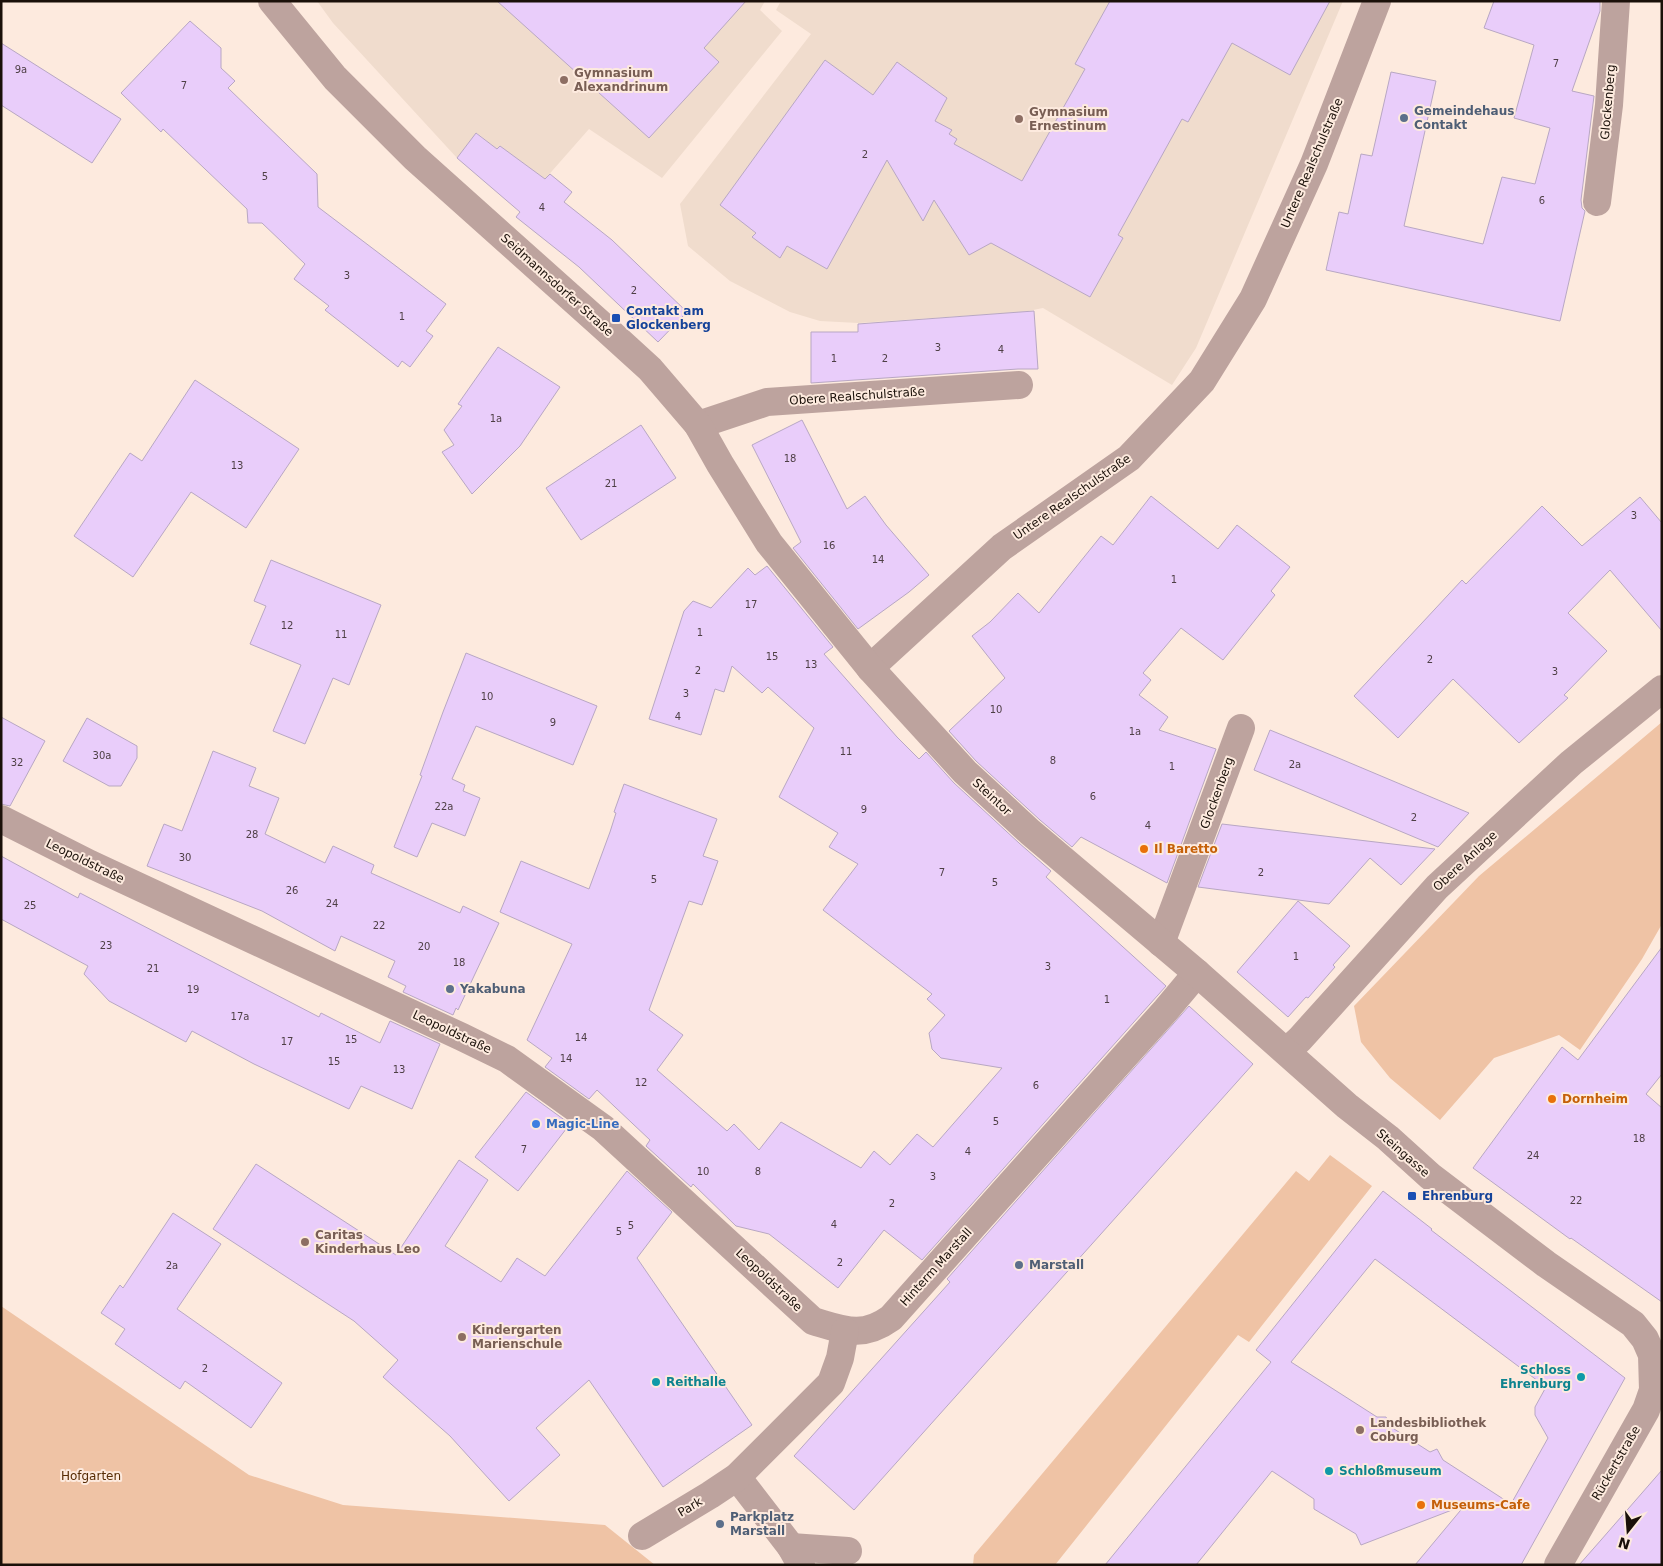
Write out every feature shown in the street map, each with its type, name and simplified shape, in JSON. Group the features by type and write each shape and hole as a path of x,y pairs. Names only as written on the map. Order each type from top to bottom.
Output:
{"street":[{"name":"Seidmannsdorfer Straße","path":"272,1 335,78 415,158 650,369 698,424 720,464 769,543 810,595"},
{"name":"Untere Realschulstraße","path":"870,668 1002,547 1129,458 1202,381 1253,299 1314,164 1377,1"},
{"name":"Glockenberg","path":"1597,202 1609,105 1616,1"},
{"name":"Obere Realschulstraße","path":"698,424 767,402 1018,385"},
{"name":"Steintor","path":"810,595 870,668 965,772 1030,832 1197,973"},
{"name":"Obere Anlage","path":"1287,1051 1437,887 1571,763 1662,689"},
{"name":"Glockenberg","path":"1162,943 1241,728"},
{"name":"Leopoldstraße","path":"1,818 90,864 462,1036 507,1059 603,1128 813,1321 845,1331"},
{"name":"Steingasse","path":"1197,973 1347,1106 1388,1138 1430,1176 1546,1264 1633,1324 1657,1355"},
{"name":"Hinterm Marstall","path":"845,1331 867,1331 879,1327 891,1318 1160,1017 1197,973"},
{"path":"845,1331 840,1358 831,1383 736,1476 796,1556 848,1551"},
{"name":"Rückertstraße","path":"1558,1565 1646,1410 1653,1390 1657,1355"},
{"name":"Park","path":"642,1536 710,1496 736,1476"}],"shaded area":[{"name":"Gymnasium Alexandrinum","path":"317,1 765,1 760,10 782,31 662,178 589,129 545,179 500,146 497,149 477,133 457,158 333,23"},
{"name":"Gymnasium Ernestinum","path":"781,1 1343,1 1196,348 1172,385 1043,308 1023,312 858,323 820,321 790,312 730,281 688,246 680,204 811,34 776,10"}],"green space":[{"path":"1662,722 1662,924 1642,959 1580,1050 1559,1035 1494,1058 1440,1120 1390,1078 1361,1042 1354,1006 1479,876"},
{"path":"1330,1155 1372,1186 1249,1342 1238,1335 1055,1565 973,1565 974,1555 1296,1171 1309,1181"},
{"name":"Hofgarten","path":"1,1306 249,1475 343,1505 605,1525 655,1565 1,1565"}],"building":[{"path":"497,1 746,1 704,48 719,62 649,138"},
{"path":"1110,1 1330,1 1290,75 1232,43 1188,122 1182,119 1118,235 1123,238 1090,297 991,243 969,255 934,200 923,221 887,160 827,269 787,246 780,258 752,237 756,233 720,205 825,60 873,95 897,62 947,98 935,121 952,130 949,134 957,139 954,144 1022,181 1085,69 1075,64"},
{"path":"1494,1 1600,1 1600,11 1572,91 1594,96 1581,200 1582,208 1585,211 1560,321 1326,270 1339,212 1348,214 1361,154 1372,156 1391,72 1436,81 1404,226 1483,244 1502,177 1535,184 1550,128 1514,118 1534,45 1484,28"},
{"path":"190,21 221,48 221,68 235,81 228,88 317,174 318,207 446,304 426,331 433,336 410,367 402,361 398,367 325,310 329,306 294,279 305,264 262,223 248,223 247,209 163,129 161,132 121,93"},
{"path":"1,43 121,119 92,163 1,105"},
{"path":"476,133 497,149 500,146 545,179 550,174 572,192 564,202 612,240 687,312 658,342 579,267 516,217 520,212 457,158"},
{"path":"1034,311 1038,369 811,383 811,332 858,332 858,324"},
{"path":"498,347 560,387 520,446 472,494 442,452 454,445 444,430 462,406 458,404"},
{"path":"195,380 299,449 246,528 191,492 133,577 74,536 130,453 142,461"},
{"path":"802,420 847,509 865,496 886,525 929,575 858,629 793,548 801,542 752,445"},
{"path":"641,425 676,478 581,540 546,488"},
{"path":"1151,496 1218,549 1237,525 1290,567 1271,591 1275,595 1223,660 1181,628 1143,673 1151,680 1139,695 1168,717 1159,730 1216,749 1167,883 1081,837 1072,847 976,761 949,731 1005,678 972,636 990,622 1018,593 1039,613 1101,536 1113,545"},
{"path":"1640,497 1662,523 1662,631 1610,570 1568,613 1607,651 1564,695 1568,698 1519,743 1453,679 1398,738 1354,696 1462,580 1466,584 1542,506 1582,546"},
{"path":"271,560 381,605 349,685 333,678 305,744 273,731 301,665 250,644 266,606 254,601"},
{"path":"767,566 833,647 824,654 897,737 919,759 926,752 954,783 1051,871 1046,877 1166,986 922,1260 884,1230 838,1288 769,1234 736,1226 693,1184 691,1187 646,1146 650,1140 597,1090 589,1099 545,1067 552,1058 527,1040 572,944 500,912 521,861 589,889 610,832 616,813 614,812 624,784 717,819 703,856 718,861 702,905 689,901 649,1010 683,1035 657,1070 727,1131 734,1124 759,1150 781,1122 861,1168 874,1151 890,1165 917,1134 933,1147 1002,1068 941,1058 932,1049 929,1033 945,1015 927,999 932,994 823,910 858,864 829,847 838,833 779,797 814,728 768,687 762,693 732,666 724,692 715,689 701,735 649,719 684,611 693,601 711,608 748,568 755,575"},
{"path":"466,653 597,706 573,765 476,726 452,779 465,785 463,791 480,798 465,836 432,823 417,857 394,847 422,776 420,775"},
{"path":"1,717 45,741 10,806 1,804"},
{"path":"87,718 137,746 137,758 121,786 109,786 63,761"},
{"path":"1270,730 1469,813 1438,847 1254,770"},
{"path":"213,751 256,768 249,786 279,798 265,834 325,863 333,846 374,865 371,873 460,913 463,906 499,923 458,1010 456,1008 453,1015 403,992 406,986 388,977 395,961 341,936 335,951 262,911 147,866 164,824 182,831"},
{"path":"1222,824 1435,849 1401,885 1370,858 1329,904 1198,887"},
{"path":"1,856 78,898 80,893 319,1017 321,1013 380,1043 390,1021 440,1044 412,1109 361,1086 349,1109 254,1064 192,1031 186,1042 109,1001 84,974 88,966 1,919"},
{"path":"1298,901 1350,946 1333,965 1335,967 1308,998 1306,997 1288,1017 1237,972"},
{"path":"1662,947 1662,1074 1646,1094 1662,1108 1662,1302 1570,1239 1473,1168 1562,1047 1578,1060"},
{"name":"Marstall","path":"1189,1006 1253,1064 854,1510 794,1456 950,1282 947,1279"},
{"path":"526,1092 570,1124 518,1191 475,1157"},
{"path":"459,1160 488,1180 445,1246 501,1282 517,1258 545,1276 627,1171 672,1212 637,1258 752,1425 663,1487 589,1380 536,1428 560,1455 509,1501 450,1436 383,1377 398,1360 354,1321 213,1229 256,1164 396,1255"},
{"name":"Schloss Ehrenburg","path":"1383,1191 1431,1230 1625,1378 1521,1565 1415,1565 1465,1505 1361,1545 1356,1534 1314,1509 1314,1499 1272,1471 1196,1565 1105,1565 1271,1362 1256,1350","holes":["1375,1259 1546,1387 1535,1407 1535,1415 1548,1438 1511,1504 1443,1460 1437,1449 1430,1452 1391,1427 1386,1417 1377,1417 1291,1362"]},
{"path":"173,1213 221,1244 177,1309 282,1383 251,1428 185,1381 180,1389 115,1344 125,1329 101,1313 120,1285 123,1288"},
{"path":"1662,1470 1662,1565 1579,1565 1601,1540"}],"place":[{"name":"Gymnasium Alexandrinum","path":"564,80"},
{"name":"Gemeindehaus Contakt","path":"1404,118"},
{"name":"Gymnasium Ernestinum","path":"1019,119"},
{"name":"Contakt am Glockenberg","path":"616,318"},
{"name":"Il Baretto","path":"1144,849"},
{"name":"Yakabuna","path":"450,989"},
{"name":"Dornheim","path":"1552,1099"},
{"name":"Magic-Line","path":"536,1124"},
{"name":"Ehrenburg","path":"1412,1196"},
{"name":"Caritas Kinderhaus Leo","path":"305,1242"},
{"name":"Marstall","path":"1019,1265"},
{"name":"Kindergarten Marienschule","path":"462,1337"},
{"name":"Schloss Ehrenburg","path":"1581,1377"},
{"name":"Reithalle","path":"656,1382"},
{"name":"Landesbibliothek Coburg","path":"1360,1430"},
{"name":"Schloßmuseum","path":"1329,1471"},
{"name":"Museums-Cafe","path":"1421,1505"},
{"name":"Parkplatz Marstall","path":"720,1524"}]}
